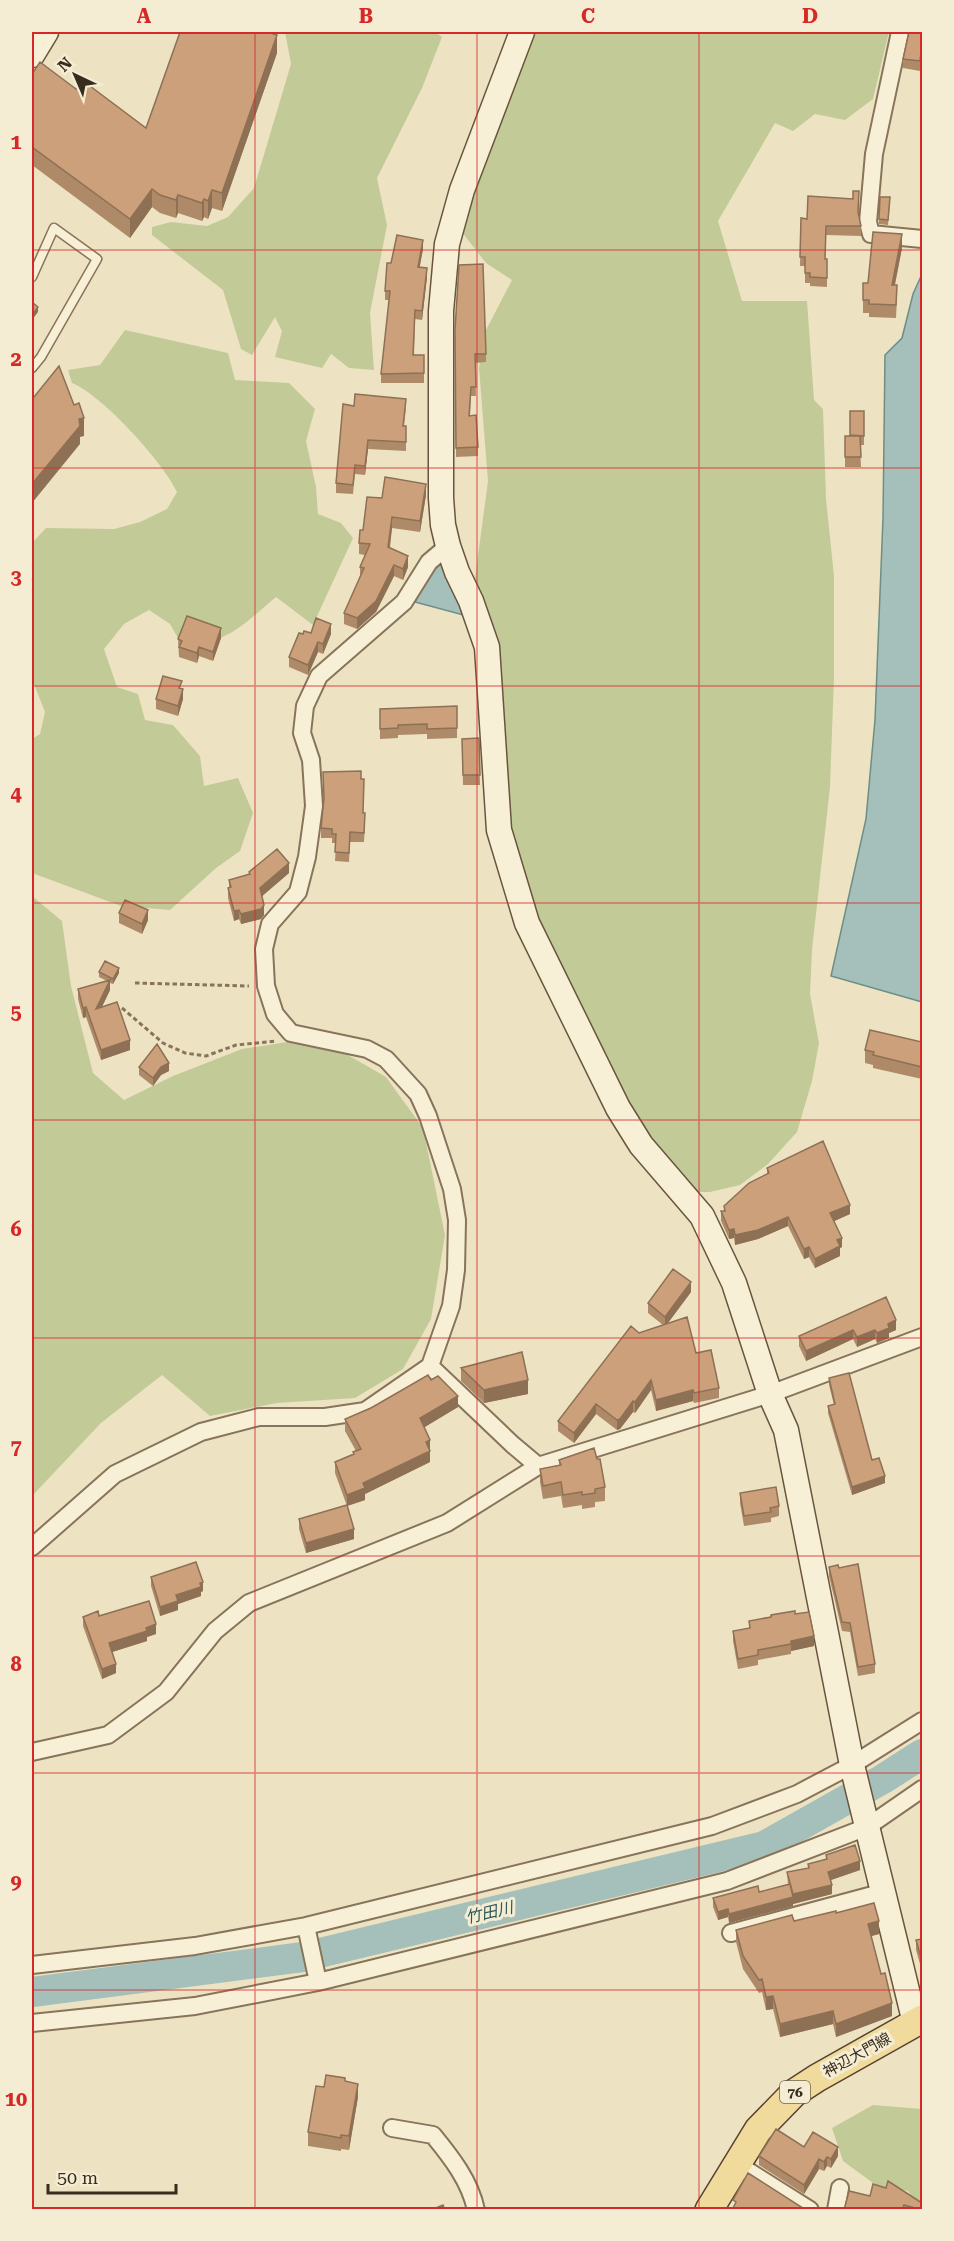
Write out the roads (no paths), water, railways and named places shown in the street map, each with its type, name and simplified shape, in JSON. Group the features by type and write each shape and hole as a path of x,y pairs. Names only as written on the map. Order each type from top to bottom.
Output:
{"main road":[{"name":"神辺大門線","path":"710,2210 758,2130 794,2093 919,2021"}],"street":[{"path":"32,55 46,32"},
{"path":"522,32 462,190 447,244 441,310 440,431 443,525 457,572 471,601 487,647 499,830 527,923 618,1108 641,1145 702,1216 734,1283 770,1394 786,1430 866,1825 919,2021"},
{"path":"900,32 874,154 867,222 871,234 922,239"},
{"path":"32,1547 115,1474 201,1432 259,1417 325,1417 365,1411 430,1366 451,1306 456,1270 457,1220 452,1189 428,1116 418,1094 386,1059 367,1049 291,1033 275,1014 266,986 264,949 270,924 298,892 307,856 314,806 310,760 302,733 305,706 319,676 404,602 429,562 448,546"},
{"path":"32,1752 108,1735 166,1692 215,1631 249,1603 447,1522 538,1466 770,1394 922,1337"},
{"path":"430,1366 538,1466"},
{"path":"32,1965 195,1946 306,1928 712,1826 796,1794 853,1767 922,1721"},
{"path":"32,2023 195,2006 727,1881 866,1825 922,1789"},
{"path":"731,1933 884,1892"},
{"path":"306,1928 317,1979"},
{"path":"392,2128 433,2135 454,2161 474,2201 476,2210"},
{"path":"736,2164 787,2203 810,2210"},
{"path":"836,2210 840,2188"}],"lane":[{"path":"32,277 54,228 97,259 41,357 32,368"}],"water":[{"path":"922,274 922,1002 831,976 866,819 875,720 883,518 885,355 902,338 913,294"},
{"path":"445,559 467,616 415,602 426,576"}],"waterway":[{"name":"竹田川","path":"32,1992 303,1957 764,1846 883,1779 922,1754"}]}
